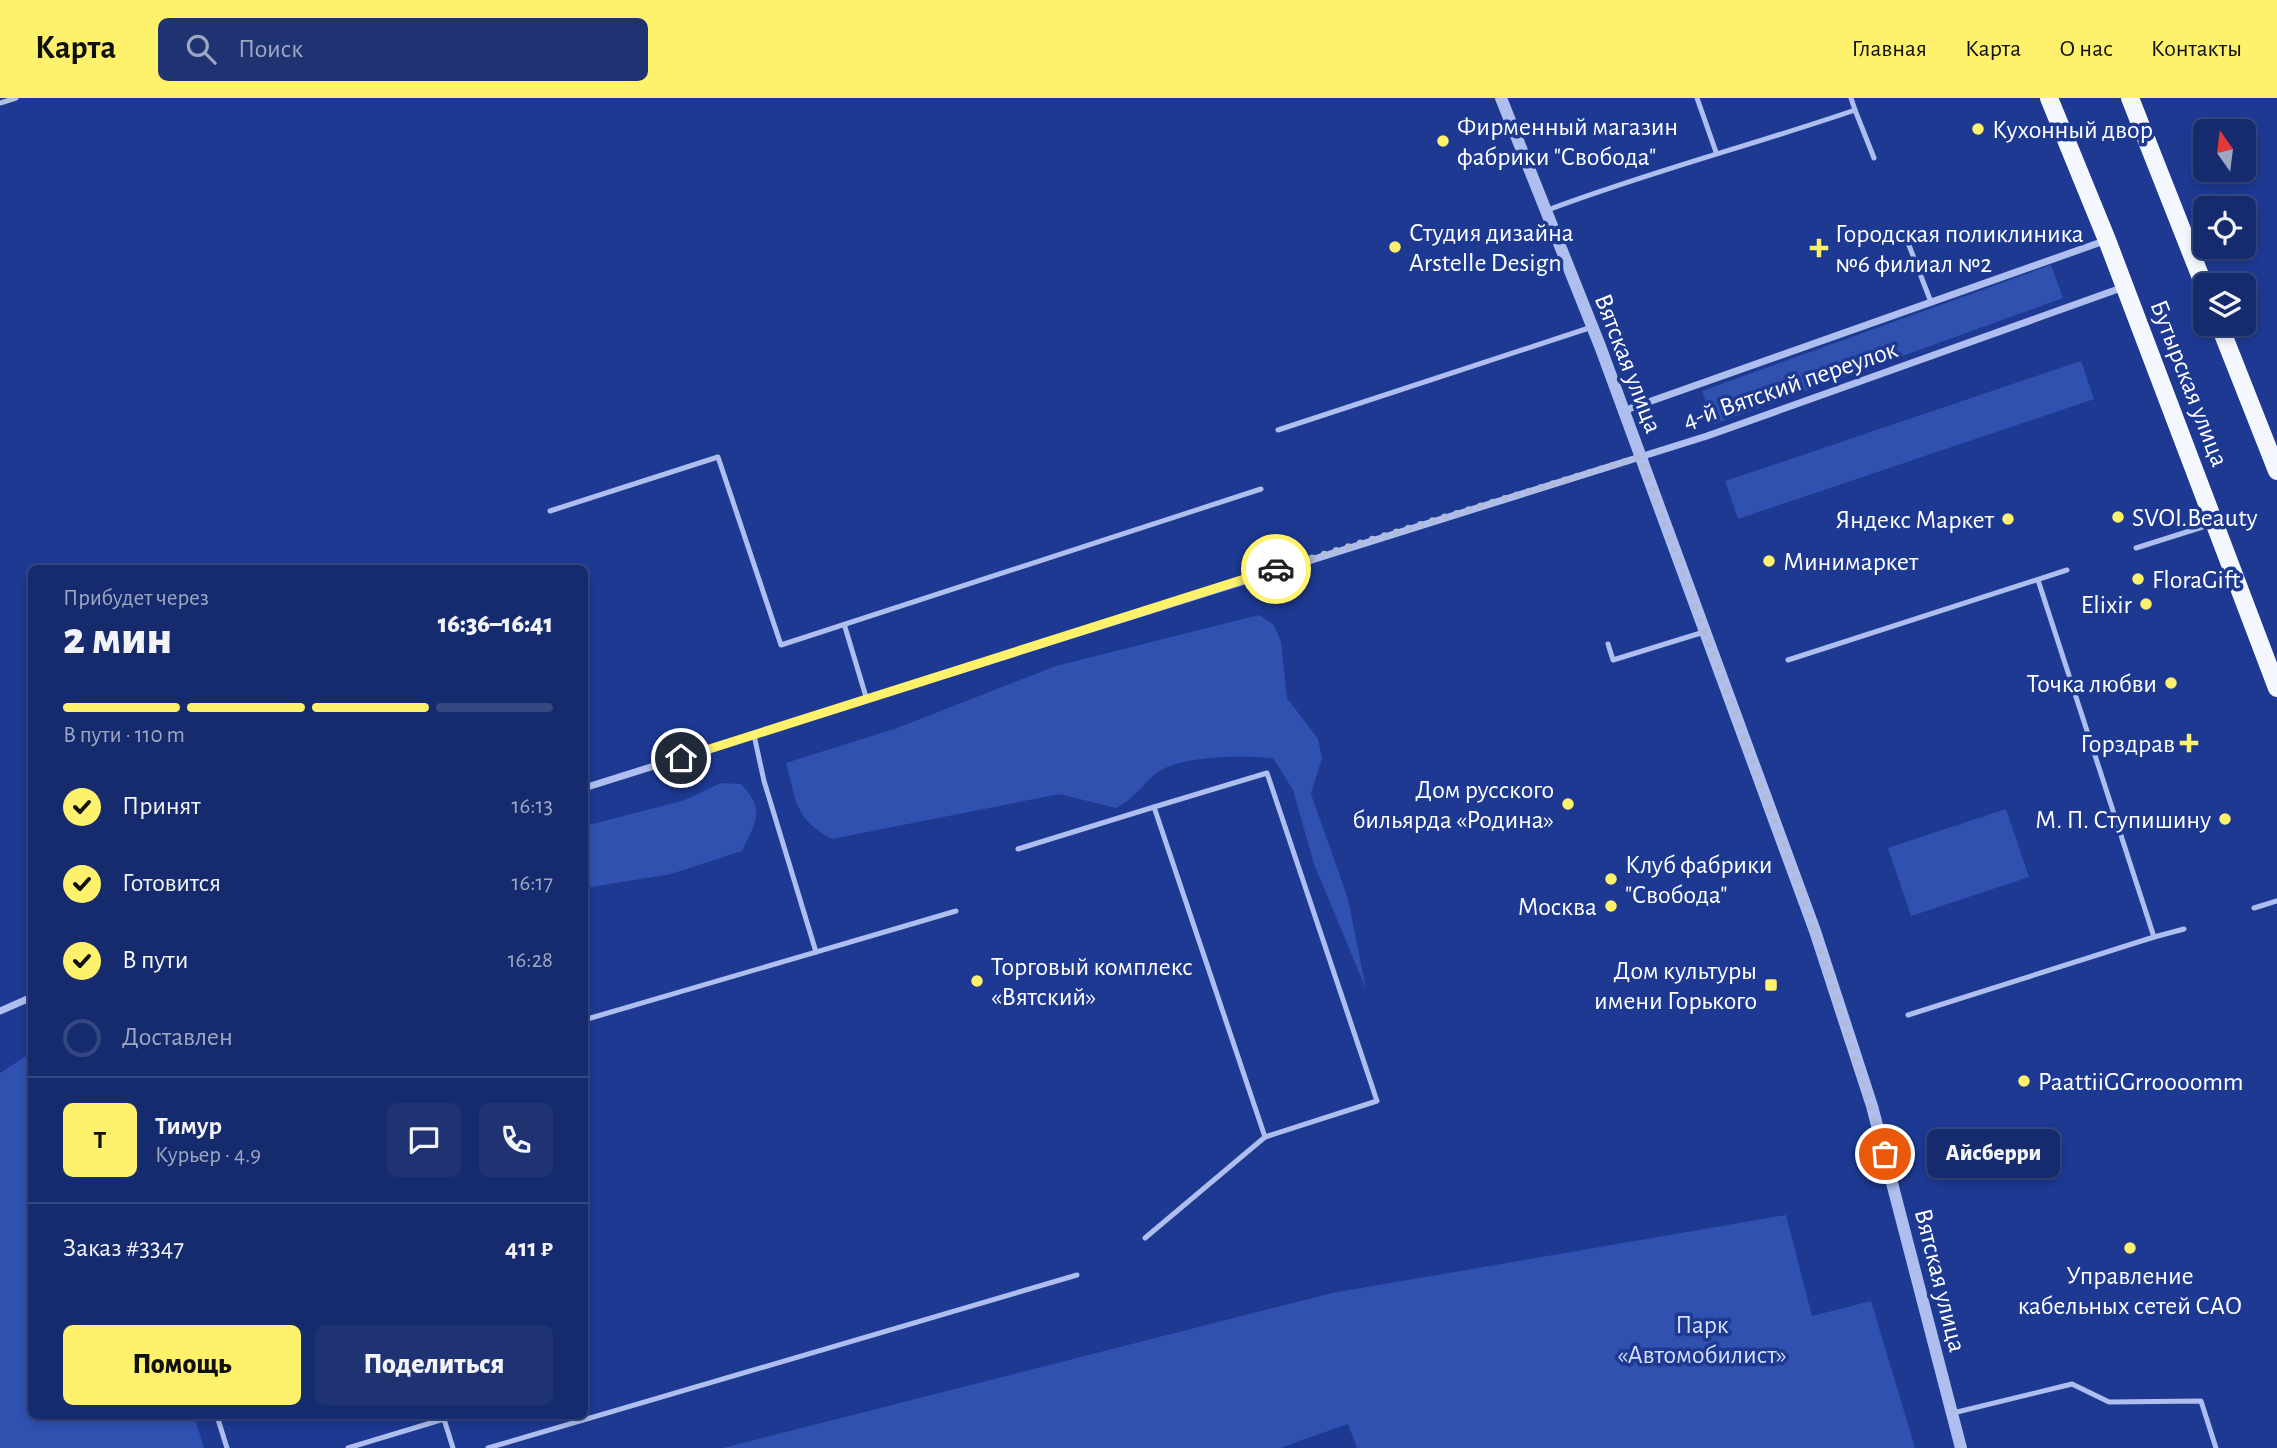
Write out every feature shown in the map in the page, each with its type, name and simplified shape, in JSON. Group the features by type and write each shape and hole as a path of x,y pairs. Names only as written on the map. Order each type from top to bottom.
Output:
{"main road":[{"name":"Бутырская улица","path":"2049,98 2107,240 2277,688"},
{"name":"Бутырская улица","path":"2130,98 2199,273"},
{"name":"Бутырская улица","path":"2224,336 2277,471"}],"street":[{"name":"Вятская улица","path":"1501,98 1592,327 1815,932 1872,1106 1961,1448"},
{"name":"4-й Вятский переулок","path":"1623,411 2107,240"},
{"name":"4-й Вятский переулок","path":"588,787 1730,428 2125,287"},
{"path":"0,1011 28,999"}],"lane":[{"path":"0,103 16,98"},
{"path":"1697,98 1716,152"},
{"path":"1851,98 1874,158"},
{"path":"1545,211 1716,152 1777,137 1855,110"},
{"path":"1905,235 1931,302"},
{"path":"1278,430 1592,327"},
{"path":"550,511 718,457 781,645 1261,489"},
{"path":"2136,548 2216,523"},
{"path":"1788,660 2067,570"},
{"path":"2038,580 2154,937"},
{"path":"845,626 867,700"},
{"path":"1608,644 1613,660 1704,632"},
{"path":"754,735 764,781 816,952"},
{"path":"1018,849 1268,773 1377,1101 1265,1137 1145,1238"},
{"path":"1154,807 1265,1137"},
{"path":"2254,908 2277,901"},
{"path":"588,1019 956,911"},
{"path":"1908,1015 2184,929"},
{"path":"588,1419 1077,1275"},
{"path":"1951,1413 2072,1384 2109,1402 2201,1401 2216,1448"},
{"path":"218,1419 227,1448"},
{"path":"348,1448 440,1419"},
{"path":"443,1419 453,1448"},
{"path":"488,1448 587,1419"}],"green space":[{"path":"2051,265 2063,298 1714,424 1702,391"},
{"path":"2081,361 2094,399 1738,519 1725,481"},
{"path":"1259,615 1274,625 1281,642 1287,698 1318,739 1322,758 1311,794 1348,899 1366,989 1314,864 1293,790 1273,758 1216,758 1173,765 1156,773 1130,799 1116,808 1059,794 832,839 811,824 799,808 786,763 897,728 1056,666"},
{"path":"721,783 741,784 754,801 756,809 754,823 742,851 671,874 588,888 588,825 685,800"},
{"path":"2006,809 2029,877 1911,916 1888,848"},
{"path":"28,1055 28,1419 195,1419 204,1448 0,1448 0,1073"},
{"name":"Парк «Автомобилист»","path":"1786,1215 1812,1316 1871,1301 1915,1448 1357,1448 1348,1424 1280,1448 723,1448 1332,1293"}],"way so far":[{"path":"1276,569 1640,457 1815,932 1885,1154"}],"place":[{"name":"Кухонный двор","path":"1978,129"},
{"name":"Фирменный магазин фабрики \"Свобода\"","path":"1443,141"},
{"name":"Студия дизайна Arstelle Design","path":"1395,247"},
{"name":"Городская поликлиника №6 филиал №2","path":"1819,248"},
{"name":"SVOI.Beauty","path":"2118,517"},
{"name":"Яндекс Маркет","path":"2008,519"},
{"name":"Минимаркет","path":"1769,561"},
{"name":"FloraGift","path":"2138,579"},
{"name":"Elixir","path":"2146,604"},
{"name":"Точка любви","path":"2171,683"},
{"name":"Горздрав","path":"2189,743"},
{"name":"Дом русского бильярда «Родина»","path":"1568,804"},
{"name":"М. П. Ступишину","path":"2225,819"},
{"name":"Клуб фабрики \"Свобода\"","path":"1611,879"},
{"name":"Москва","path":"1611,906"},
{"name":"Торговый комплекс «Вятский»","path":"977,981"},
{"name":"Дом культуры имени Горького","path":"1771,985"},
{"name":"PaattiiGGrroooomm","path":"2024,1081"},
{"name":"Айсберри","path":"1885,1154"},
{"name":"Управление кабельных сетей САО","path":"2130,1248"}],"route":[{"path":"681,758 1276,569"}]}
